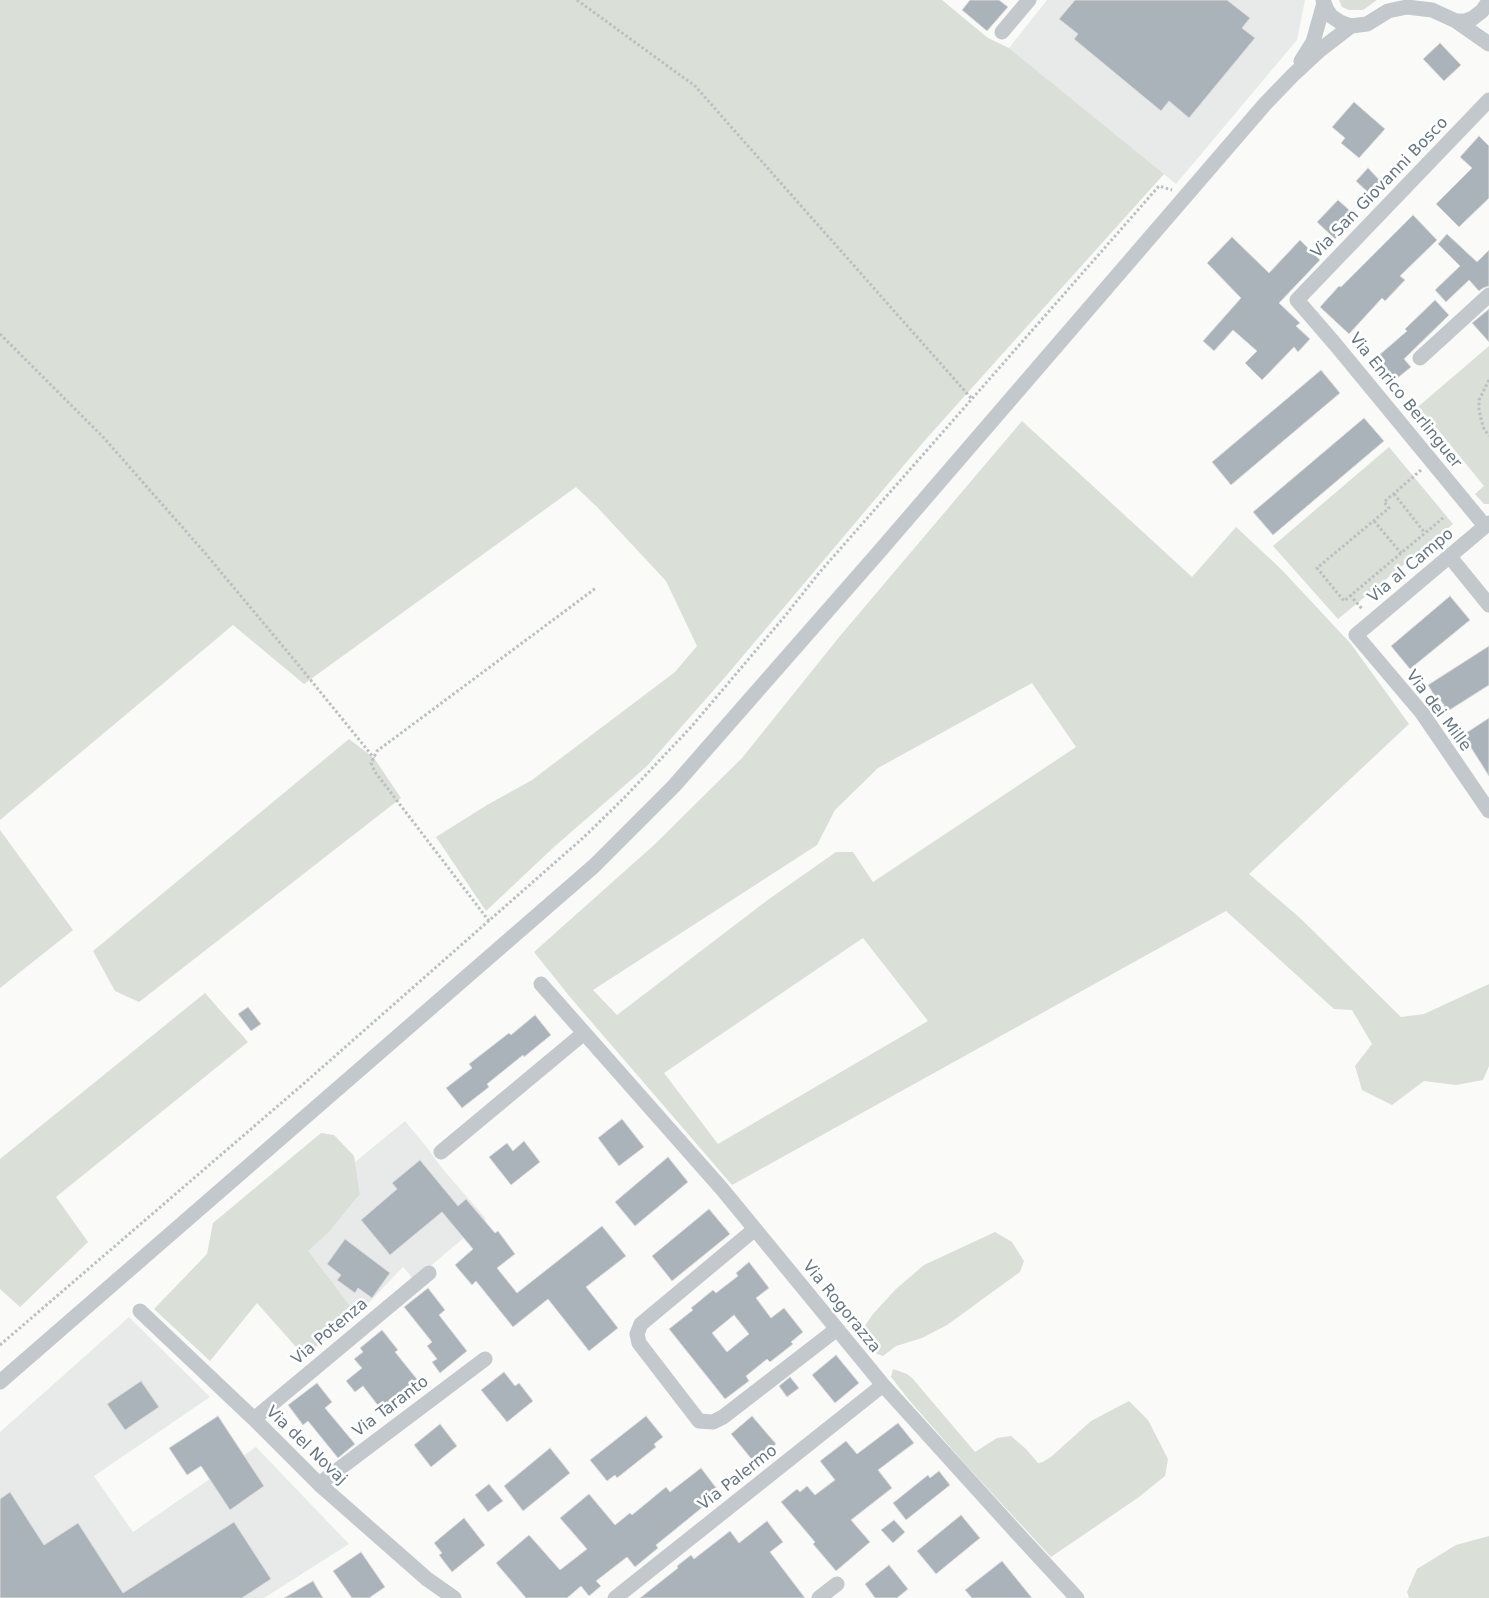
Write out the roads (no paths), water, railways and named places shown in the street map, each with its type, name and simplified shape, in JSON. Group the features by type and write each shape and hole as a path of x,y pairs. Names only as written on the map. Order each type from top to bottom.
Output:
{"street":[{"path":"1002,32 1029,0"},
{"path":"1324,2 1332,16 1340,22 1351,26 1367,24 1388,11 1407,7 1432,10 1456,21 1489,44"},
{"path":"1293,75 1313,42 1324,2"},
{"path":"1456,21 1473,18 1489,4"},
{"path":"0,1382 594,866 674,786 1265,104 1320,50 1351,26"},
{"name":"Via San Giovanni Bosco","path":"1297,300 1489,100"},
{"path":"1420,358 1489,295"},
{"name":"Via Enrico Berlinguer","path":"1297,300 1487,525"},
{"name":"Via al Campo","path":"1356,635 1487,525"},
{"path":"1450,557 1489,605"},
{"name":"Via dei Mille","path":"1356,635 1422,714 1489,812"},
{"name":"Via Rogorazza","path":"541,984 722,1189 883,1385 1077,1598"},
{"path":"442,1152 584,1033"},
{"path":"755,1229 641,1324 637,1334 639,1343 699,1421 713,1422 723,1417 837,1329"},
{"name":"Via Potenza","path":"254,1419 429,1273"},
{"name":"Via del Novaj","path":"140,1311 254,1419 318,1484 446,1596"},
{"name":"Via Taranto","path":"318,1484 485,1359"},
{"name":"Via Palermo","path":"615,1598 883,1385"},
{"path":"819,1598 837,1584"}]}
